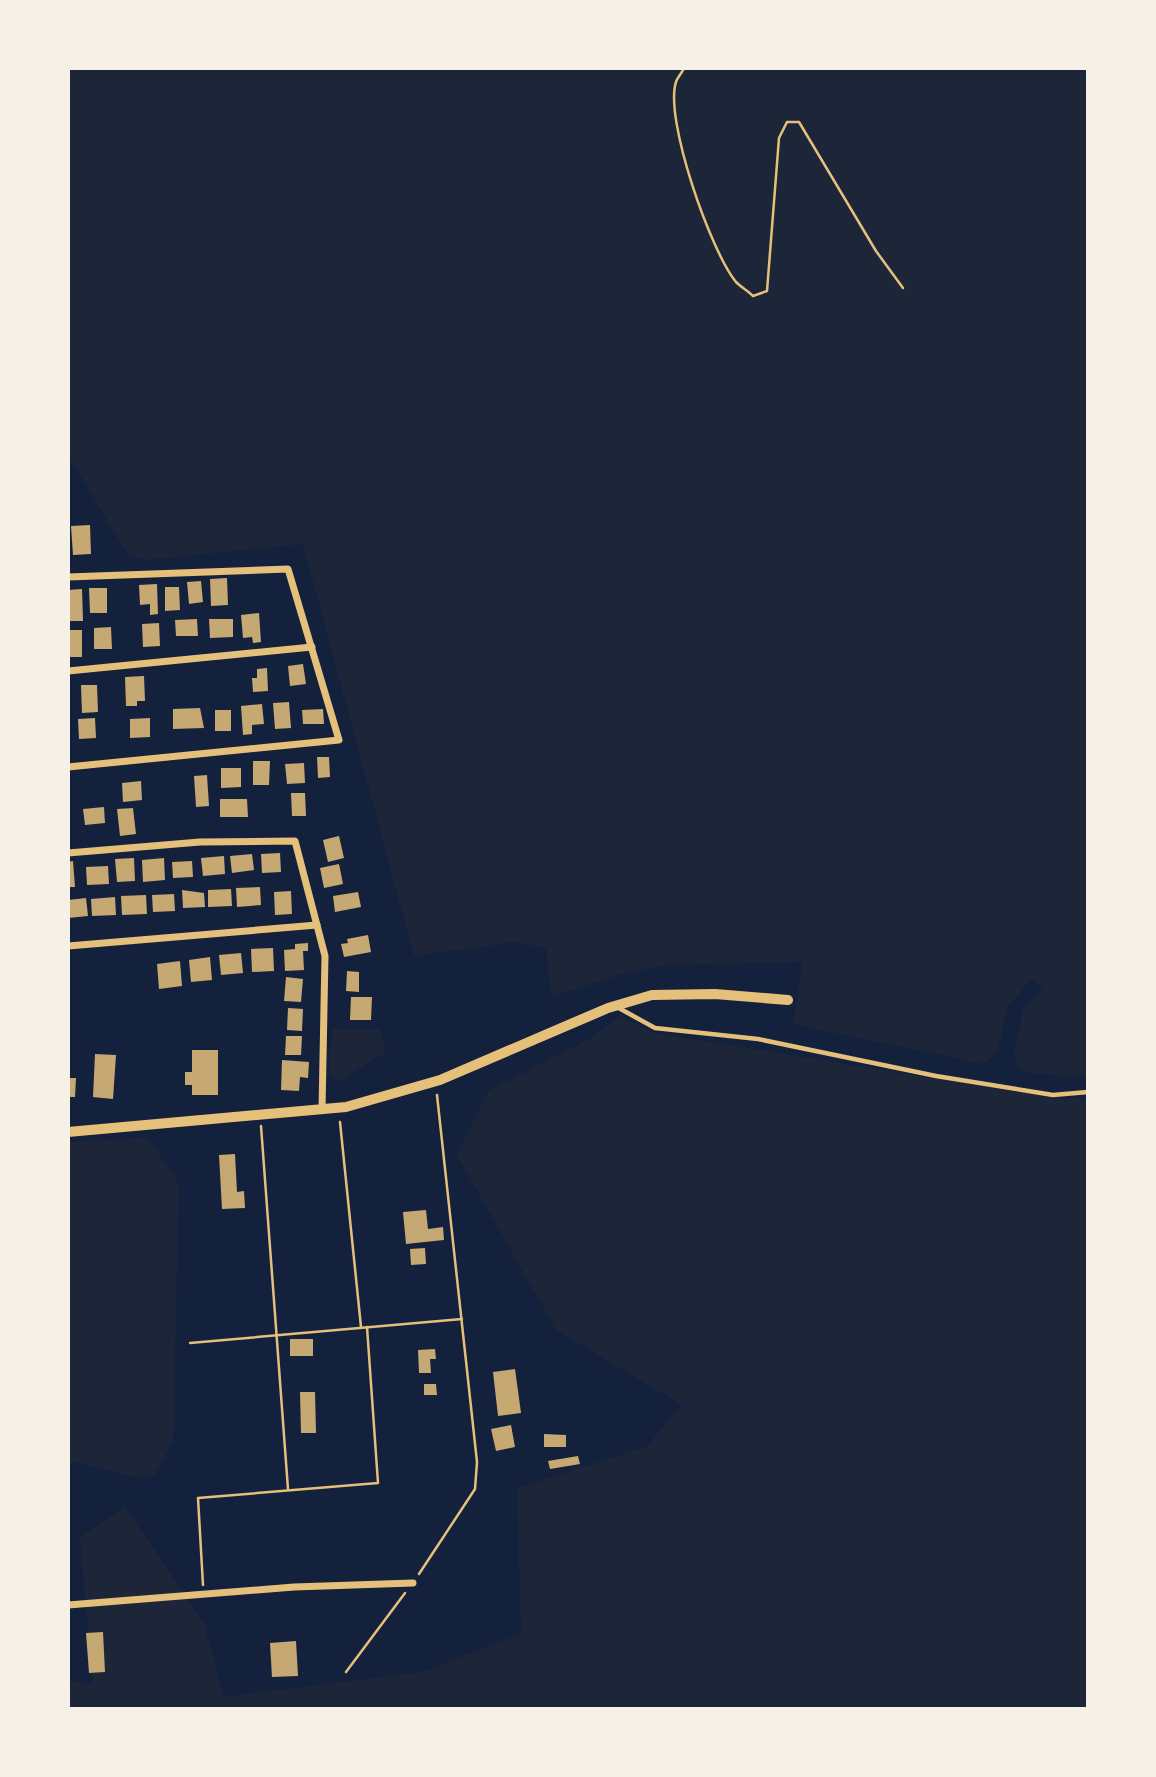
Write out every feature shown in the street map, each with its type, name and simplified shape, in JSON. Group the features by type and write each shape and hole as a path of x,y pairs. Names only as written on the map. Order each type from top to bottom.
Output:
{"street":[{"path":"68,577 288,569 339,740 68,767"},
{"path":"68,671 312,647"},
{"path":"68,853 200,842 295,841 326,956 322,1110"},
{"path":"68,946 317,925"},
{"path":"68,1132 338,1108 435,1082 615,1006 652,995 715,995 788,1000"},
{"path":"68,1605 203,1594 413,1583"}],"lane":[{"path":"615,1006 655,1028 758,1039 936,1076 1054,1095 1088,1092"}],"path":[{"path":"684,68 676,83 674,109 684,165 716,242 736,281 753,296 767,291 779,138 788,122 799,122 876,251 903,288"},
{"path":"346,1672 413,1583 475,1489 477,1462 463,1318 435,1082"},
{"path":"338,1108 361,1328"},
{"path":"260,1116 288,1490"},
{"path":"190,1343 463,1318"},
{"path":"203,1594 198,1498 378,1483 367,1327"}],"shaded area":[{"path":"68,68 1088,68 1088,1078 1023,1072 1013,1056 1023,1010 1043,990 1032,979 1008,1006 997,1053 984,1064 793,1024 803,962 663,965 619,975 551,997 546,948 516,942 414,956 303,544 145,560 126,552 68,454"},
{"path":"620,1016 656,1033 1054,1098 1088,1099 1088,1709 68,1709 68,1680 93,1685 80,1538 125,1506 204,1623 223,1697 423,1672 521,1633 517,1488 646,1447 682,1405 556,1330 457,1155 488,1091 586,1041"},
{"path":"332,1029 379,1029 386,1052 338,1081 329,1076"},
{"path":"148,1138 179,1184 173,1441 153,1477 130,1476 75,1462 68,1467 68,1142"}],"building":[{"path":"90,525 91,554 73,555 71,526"},
{"path":"227,578 228,605 211,606 210,579"},
{"path":"201,581 203,602 189,604 187,582"},
{"path":"157,584 158,614 150,615 150,604 140,605 139,585"},
{"path":"165,587 179,587 180,610 165,611"},
{"path":"89,588 107,588 107,613 90,613"},
{"path":"82,589 83,621 68,621 68,590"},
{"path":"259,613 261,642 253,643 252,637 243,638 241,615"},
{"path":"197,619 198,636 176,636 175,620"},
{"path":"209,619 233,619 233,637 210,638"},
{"path":"159,623 160,646 143,647 142,624"},
{"path":"111,627 112,649 94,649 94,628"},
{"path":"68,630 82,630 82,657 68,657"},
{"path":"303,664 306,684 290,686 288,666"},
{"path":"267,668 268,691 253,692 252,678 257,678 257,669"},
{"path":"144,676 145,701 137,701 137,706 126,706 125,677"},
{"path":"81,685 97,685 98,712 82,713"},
{"path":"289,702 291,728 275,729 273,703"},
{"path":"262,704 264,724 252,725 252,734 243,735 241,706"},
{"path":"200,708 204,728 173,729 173,709"},
{"path":"323,709 324,724 303,724 302,710"},
{"path":"215,710 231,710 231,731 215,731"},
{"path":"95,718 96,738 79,739 78,719"},
{"path":"150,718 150,737 130,738 130,719"},
{"path":"317,757 329,757 330,777 318,778"},
{"path":"253,761 270,761 269,785 253,785"},
{"path":"304,763 305,783 287,784 285,764"},
{"path":"221,768 241,768 241,787 221,788"},
{"path":"207,775 209,806 196,807 194,776"},
{"path":"141,781 142,800 123,802 122,783"},
{"path":"291,793 305,793 306,816 292,816"},
{"path":"220,799 247,799 248,817 220,817"},
{"path":"104,807 105,823 85,825 83,809"},
{"path":"133,808 136,834 120,836 117,809"},
{"path":"339,836 344,858 328,862 323,840"},
{"path":"280,853 281,872 262,873 261,854"},
{"path":"252,854 254,870 232,873 230,856"},
{"path":"224,856 225,874 203,876 201,858"},
{"path":"134,858 135,881 117,882 115,859"},
{"path":"164,858 165,880 143,882 142,860"},
{"path":"73,861 75,887 68,887 68,862"},
{"path":"192,861 193,877 173,878 172,862"},
{"path":"339,864 343,884 324,888 320,868"},
{"path":"108,866 109,884 87,885 86,867"},
{"path":"260,887 261,905 237,907 236,888"},
{"path":"231,889 232,906 208,907 208,890"},
{"path":"182,890 204,893 205,907 183,908"},
{"path":"291,891 292,914 275,915 274,892"},
{"path":"358,892 361,907 335,912 333,896"},
{"path":"174,894 175,911 153,912 152,895"},
{"path":"146,895 147,914 122,915 121,896"},
{"path":"115,897 116,915 92,916 91,899"},
{"path":"86,898 88,916 68,918 68,900"},
{"path":"368,935 371,952 344,957 341,944 348,943 347,939"},
{"path":"308,943 308,951 303,951 304,970 285,971 284,950 295,949 295,944"},
{"path":"273,948 274,971 252,972 251,949"},
{"path":"241,953 243,973 221,975 219,955"},
{"path":"210,957 212,980 191,982 189,960"},
{"path":"180,961 182,986 159,989 157,964"},
{"path":"347,971 359,972 359,992 346,991"},
{"path":"286,977 303,979 301,1002 284,1001"},
{"path":"351,997 372,997 371,1020 350,1020"},
{"path":"288,1008 303,1009 302,1031 287,1030"},
{"path":"286,1036 302,1036 301,1055 285,1055"},
{"path":"192,1050 218,1050 218,1095 192,1095 192,1085 185,1085 185,1072 192,1072"},
{"path":"95,1054 116,1055 113,1099 93,1097"},
{"path":"282,1060 309,1062 308,1078 300,1077 299,1091 281,1090"},
{"path":"68,1078 76,1078 75,1097 68,1097"},
{"path":"235,1154 237,1192 244,1191 245,1208 222,1209 219,1155"},
{"path":"426,1210 428,1229 443,1227 444,1240 406,1244 403,1212"},
{"path":"425,1248 426,1264 411,1265 410,1249"},
{"path":"290,1339 313,1339 313,1356 290,1356"},
{"path":"435,1349 436,1359 430,1359 431,1373 419,1373 418,1350"},
{"path":"515,1369 521,1413 498,1416 493,1372"},
{"path":"424,1384 436,1384 437,1395 424,1395"},
{"path":"300,1392 315,1392 316,1433 301,1433"},
{"path":"511,1425 515,1447 496,1451 491,1429"},
{"path":"544,1434 566,1435 566,1447 544,1447"},
{"path":"578,1456 580,1464 550,1469 548,1461"},
{"path":"103,1632 105,1672 89,1673 86,1633"},
{"path":"296,1641 298,1676 272,1677 270,1643"}]}
